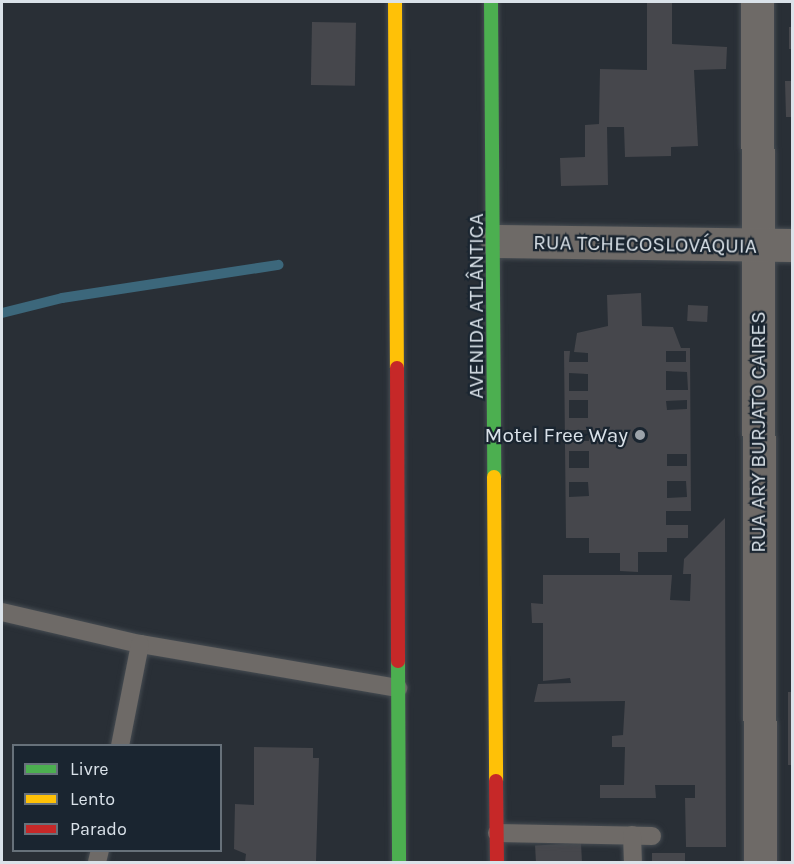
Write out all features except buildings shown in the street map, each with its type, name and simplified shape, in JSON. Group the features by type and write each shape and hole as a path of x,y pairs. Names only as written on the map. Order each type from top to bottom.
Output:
{"main road":[{"path":"396,2 399,862"},
{"name":"AVENIDA ATLÂNTICA","path":"492,2 497,242 497,862"}],"street":[{"name":"RUA ARY BURJATO CAIRES","path":"757,2 760,862"},
{"name":"RUA TCHECOSLOVÁQUIA","path":"497,242 758,247 792,245"}],"lane":[{"path":"2,612 140,644 398,688"},
{"path":"120,744 140,644"},
{"path":"497,833 652,836"},
{"path":"632,835 633,862"}],"waterway":[{"path":"2,313 62,298 278,265"}],"traffic: fast":[{"path":"491,2 494,477"},
{"path":"398,661 399,862"}],"traffic: slow":[{"path":"395,2 397,368"},
{"path":"494,477 496,781"}],"traffic: jam":[{"path":"397,368 398,661"},
{"path":"496,781 497,862"}],"place":[{"name":"Motel Free Way","path":"640,435"}]}
